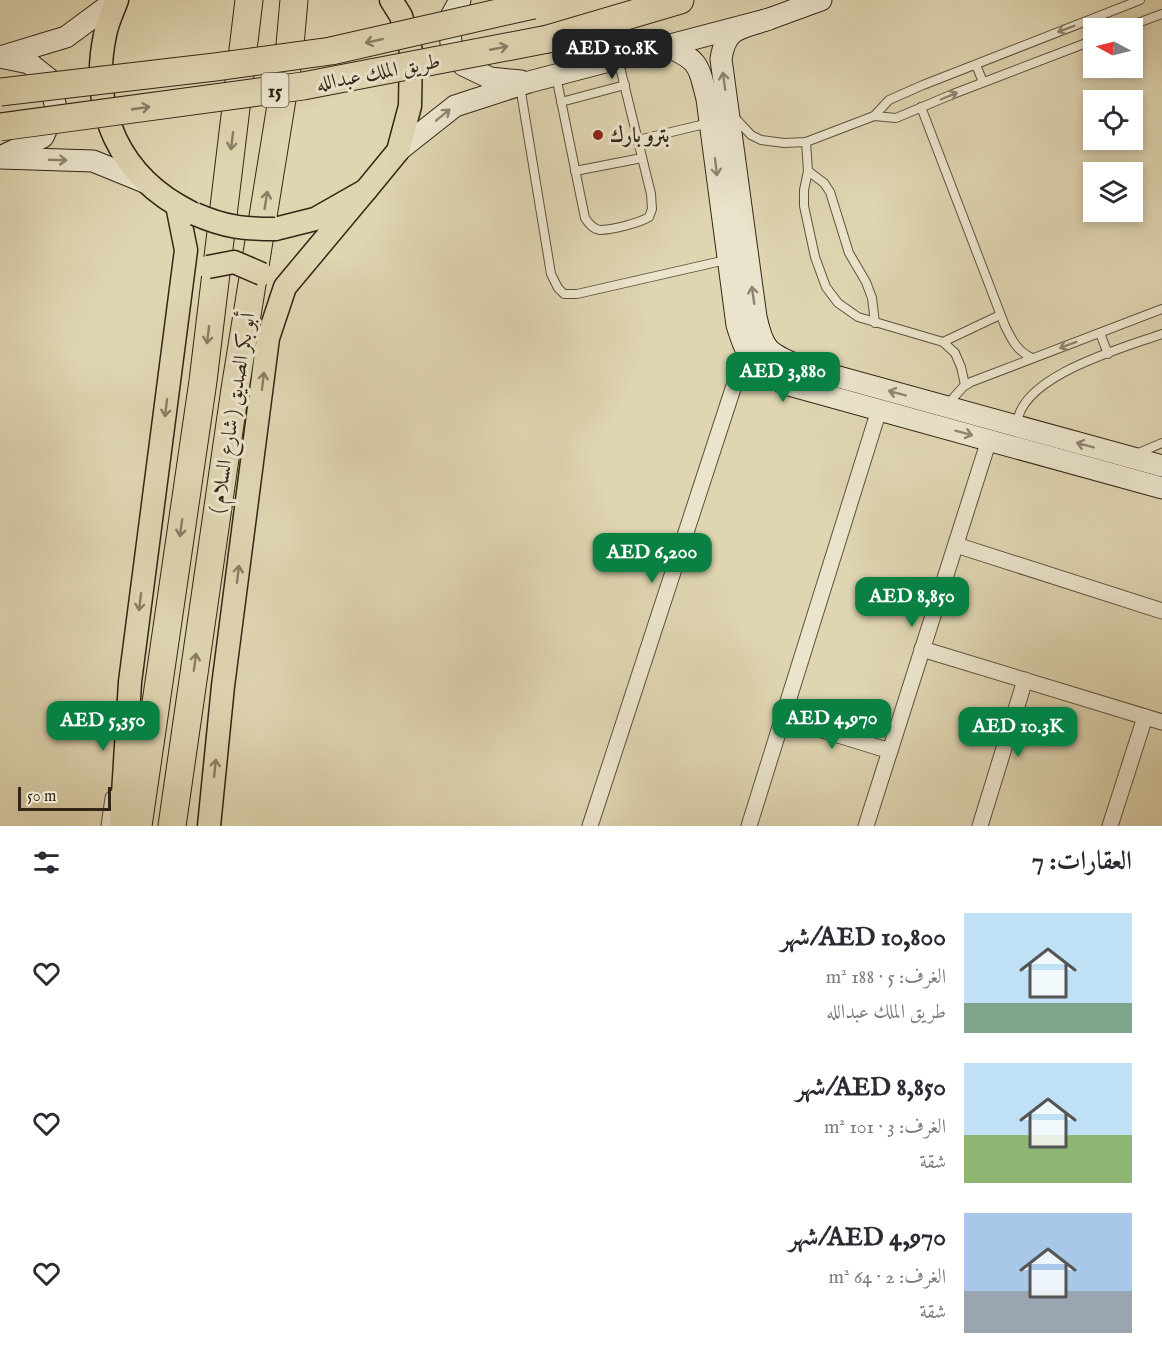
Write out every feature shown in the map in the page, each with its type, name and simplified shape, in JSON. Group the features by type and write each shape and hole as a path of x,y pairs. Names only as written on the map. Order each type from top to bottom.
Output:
{"highway":[{"name":"( شارع السلام ) أبو بكر الصديق","path":"138,826 202,381 249,0"},
{"name":"( شارع السلام ) أبو بكر الصديق","path":"172,826 235,389 289,56 294,0"},
{"name":"طريق الملك عبدالله","path":"0,127 303,86 548,39 680,0"},
{"name":"طريق الملك عبدالله","path":"0,92 331,51 542,3"}],"main road":[{"path":"0,57 66,38 116,0"},
{"path":"116,0 105,34 102,97 112,134 124,156 147,183"},
{"path":"391,0 401,16 411,51 410,106 398,151"},
{"path":"460,0 449,20 451,43 464,65 490,78 523,83"},
{"path":"820,0 731,33 724,42 721,58 761,340 774,355 799,366 1162,466"},
{"path":"268,338 285,287 398,151 455,106 523,83 769,19"},
{"path":"664,45 687,55 699,68 707,99 737,325 745,352 760,370 785,384 1162,488"},
{"path":"0,57 29,63 49,79 56,108 43,137 0,158"},
{"path":"0,158 93,161 147,183 186,210 214,222 242,229 275,229 315,219 366,190"},
{"path":"121,826 130,682 186,249 186,210"},
{"path":"179,303 208,267 234,262 268,278 268,338 223,686 209,826"}],"street":[{"path":"590,826 745,352"},
{"path":"749,826 879,410"},
{"path":"866,826 989,440"},
{"path":"956,545 1162,611"},
{"path":"922,650 1162,722"},
{"path":"980,826 1025,681"},
{"path":"109,826 130,682"},
{"path":"1110,826 1145,717"},
{"path":"783,718 890,751"}],"lane":[{"path":"728,108 746,130 761,140 783,144 806,142 874,116 889,100 1136,1"},
{"path":"1143,21 1162,14"},
{"path":"874,116 896,118 1083,44"},
{"path":"556,75 585,218 592,227 601,230 641,222 649,217 652,209 651,194 618,58"},
{"path":"976,65 983,82"},
{"path":"523,83 551,274 564,294 577,294 728,260"},
{"path":"561,102 625,85"},
{"path":"921,107 1000,315 1015,346 1022,354 1032,358"},
{"path":"638,140 710,123"},
{"path":"806,142 808,171 804,190 804,206 815,257 826,286 838,303 858,317 943,342 955,353 965,385"},
{"path":"575,171 642,158"},
{"path":"808,171 824,183 830,192 849,254 866,282 872,298 875,323"},
{"path":"946,406 965,385 1162,309"},
{"path":"943,342 1000,315"},
{"path":"1100,333 1108,354"},
{"path":"1017,426 1017,417 1023,406 1042,385 1077,366 1162,334"},
{"path":"1129,457 1162,443"}],"place":[{"name":"بترو بارك","path":"598,135"}]}
